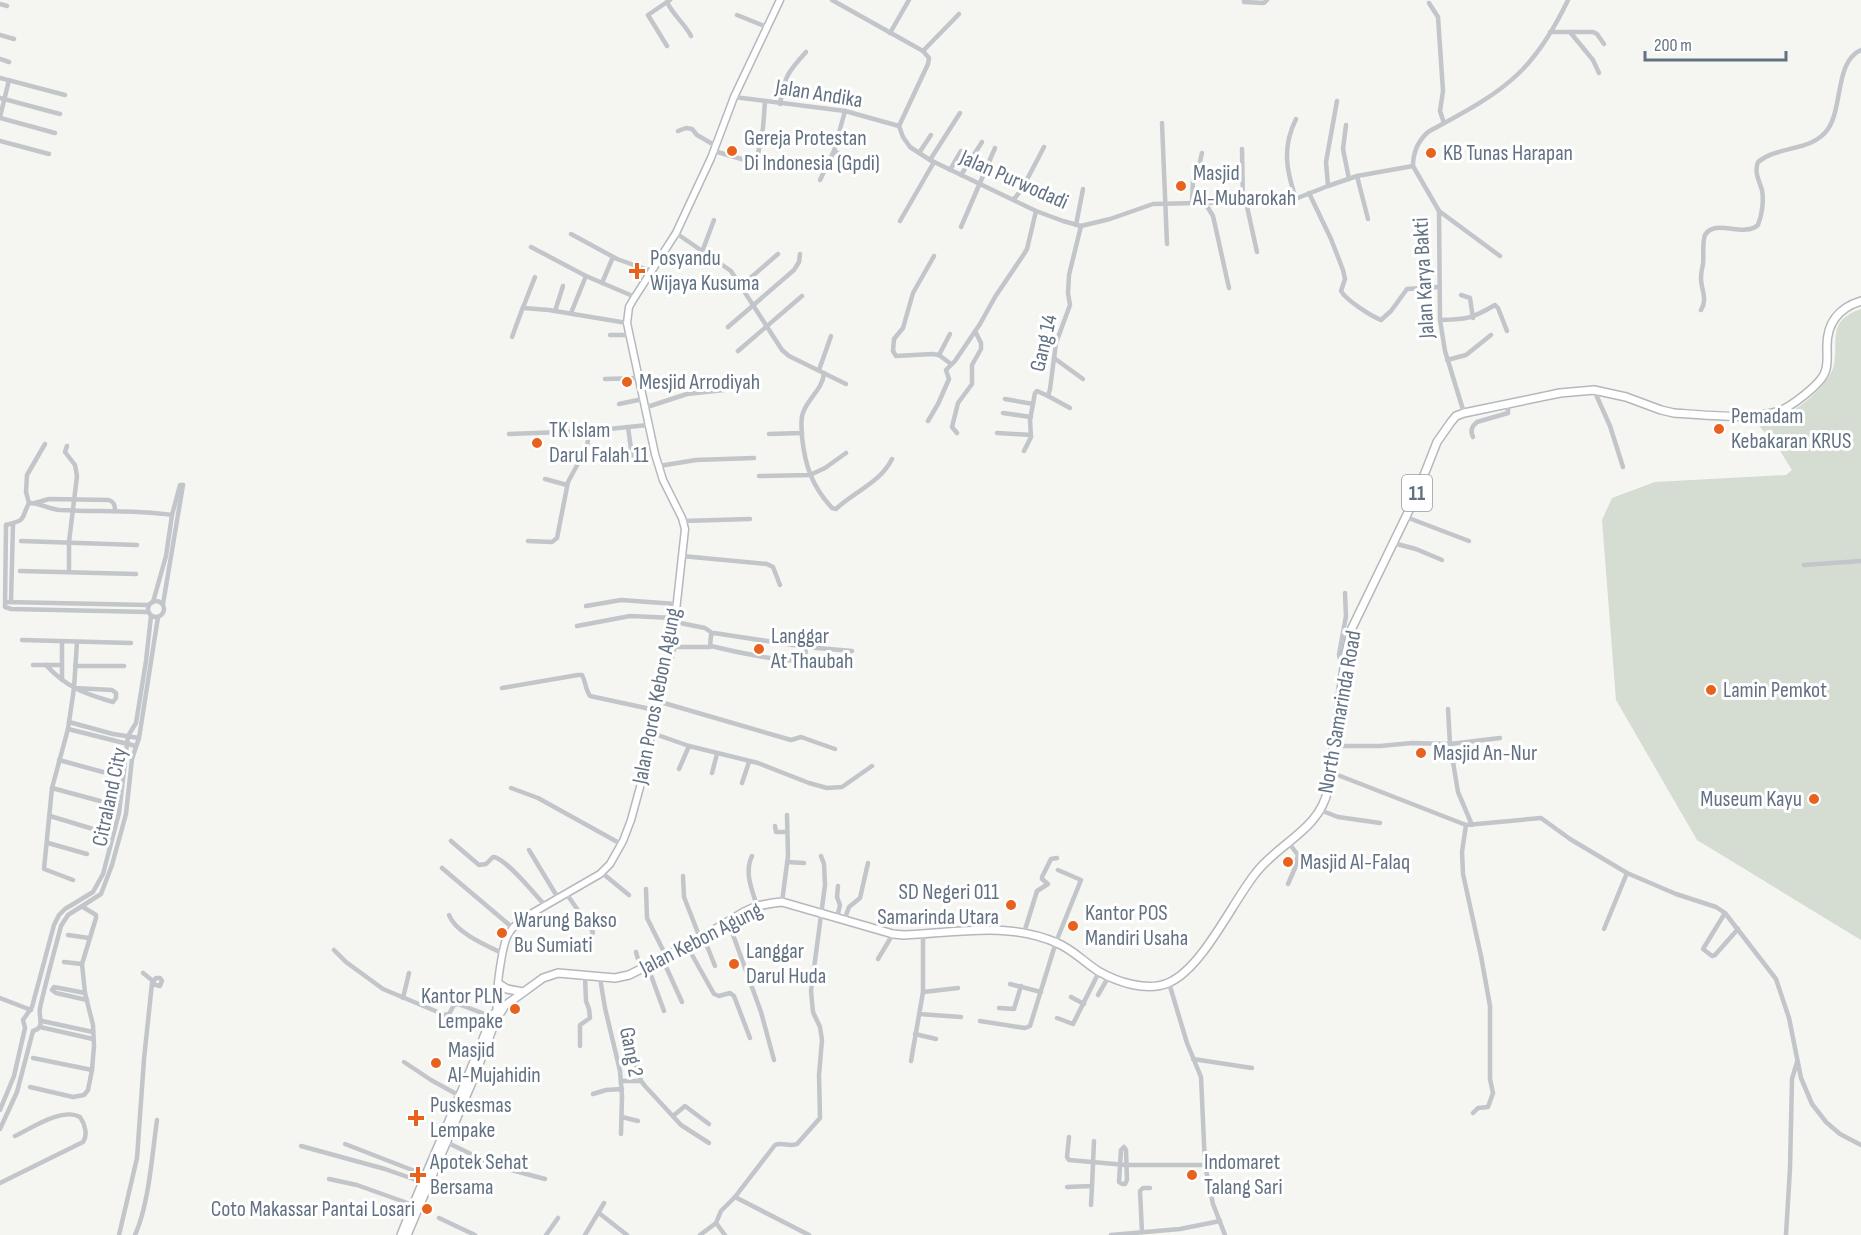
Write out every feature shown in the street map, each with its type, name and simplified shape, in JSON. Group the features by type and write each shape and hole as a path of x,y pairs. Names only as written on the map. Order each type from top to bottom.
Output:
{"highway":[{"path":"1464,413 1560,393 1594,390 1626,397 1674,413 1756,416 1780,411 1803,396 1824,375 1827,339 1832,322 1845,307 1861,301"},
{"name":"North Samarinda Road","path":"1169,983 1191,966 1208,945 1257,870 1311,823 1320,810 1325,800 1330,772 1352,628 1406,517 1437,442 1451,422 1464,413"},
{"name":"Jalan Kebon Agung","path":"496,1016 512,1000 550,975 567,973 600,978 622,977 687,946 757,906 782,902 893,934 977,929 1024,933 1056,942 1099,972 1109,976 1142,986 1160,986 1169,983"},
{"path":"499,984 507,989 523,992"},
{"path":"406,1235 460,1096 496,1016"},
{"path":"401,1235 424,1178 446,1142 475,1075 496,1016"}],"main road":[{"path":"627,323 629,308 676,233 715,148 734,98 780,0"},
{"name":"Jalan Poros Kebon Agung","path":"496,1016 502,953 506,936 528,915 601,872 610,864 621,844 631,820 643,776 657,701 672,647 685,529 667,491 659,466 644,408 627,323"}],"street":[{"path":"832,0 840,2 922,51 929,58 899,126"},
{"path":"890,33 909,0"},
{"path":"1244,0 1244,2 1261,4 1267,0"},
{"path":"1413,166 1413,158 1421,139 1428,132 1486,98 1518,74 1550,32 1568,0"},
{"path":"667,46 648,15 669,1 671,9 691,36"},
{"path":"1429,3 1438,17 1443,91 1440,111 1444,123"},
{"path":"0,4 7,6"},
{"path":"922,51 959,14"},
{"path":"736,15 767,27"},
{"path":"1550,32 1595,33 1604,44"},
{"path":"1570,32 1595,63 1599,73"},
{"path":"0,35 14,39"},
{"path":"1701,310 1705,301 1701,279 1706,234 1717,228 1749,230 1758,225 1763,196 1756,171 1758,162 1788,148 1810,144 1822,136 1834,118 1847,63 1855,53 1861,50"},
{"path":"780,104 784,80 806,52"},
{"path":"0,60 9,62"},
{"path":"0,78 65,95"},
{"path":"9,80 2,99 0,117 55,133"},
{"name":"Jalan Andika","path":"734,98 845,111 899,126"},
{"path":"2,99 60,114"},
{"path":"1328,186 1326,162 1337,101"},
{"path":"758,154 765,102"},
{"path":"820,180 834,151 845,111"},
{"path":"900,221 960,113"},
{"path":"1296,119 1289,132 1286,150 1296,199"},
{"path":"1162,123 1167,244"},
{"path":"1346,125 1343,149 1349,179"},
{"name":"Jalan Purwodadi","path":"899,126 903,138 910,147 932,161 1036,211 1078,225 1110,219 1147,205 1165,203 1285,203 1349,179 1413,166"},
{"path":"678,131 686,128 692,129 715,148 745,160"},
{"path":"919,153 932,135"},
{"path":"0,141 49,154"},
{"path":"960,175 981,142"},
{"path":"1014,199 1022,189 1044,147"},
{"path":"961,227 996,148"},
{"path":"1242,149 1244,202 1257,252"},
{"path":"834,151 854,162"},
{"path":"950,170 961,151"},
{"path":"1192,203 1193,180 1202,153"},
{"name":"Jalan Karya Bakti","path":"1413,166 1438,211 1440,321 1447,360 1464,413"},
{"path":"1357,177 1368,219"},
{"name":"Gang 14","path":"1024,451 1032,435 1031,417 1037,391 1048,396 1058,337 1070,305 1069,275 1083,189"},
{"path":"1310,193 1343,270 1345,279 1341,291 1344,296 1380,320 1391,311 1405,290 1439,287"},
{"path":"1205,203 1213,216 1229,288"},
{"path":"928,421 947,385 949,378 946,372 1027,249 1036,211"},
{"path":"1438,211 1500,256"},
{"path":"702,252 714,220"},
{"path":"676,233 728,267 782,350 789,356 846,384"},
{"path":"571,234 613,257 651,271"},
{"path":"531,247 586,276 635,297"},
{"path":"741,286 778,254"},
{"path":"728,327 794,270 799,262 800,254"},
{"path":"933,256 913,293 903,328 894,339 893,351 896,356 939,355 951,364"},
{"path":"602,283 613,257"},
{"path":"571,313 586,276"},
{"path":"512,337 535,277"},
{"path":"555,311 563,286"},
{"path":"1461,295 1470,298 1473,318"},
{"path":"738,351 802,296"},
{"path":"1440,321 1473,318 1496,305 1507,331"},
{"path":"523,308 571,313 627,323"},
{"path":"957,433 952,427 955,410 972,384 972,365 981,349 981,343 975,331"},
{"path":"939,355 950,334"},
{"path":"610,335 630,335"},
{"path":"1447,360 1466,355 1491,335"},
{"path":"831,336 822,371 822,383 803,413 802,433 805,457 819,494 832,508 836,509 875,480 885,471 892,459"},
{"path":"1054,358 1083,379"},
{"path":"605,379 639,378"},
{"path":"644,408 687,394 724,390"},
{"path":"1594,390 1610,426 1623,467"},
{"path":"1048,396 1070,408"},
{"path":"619,404 643,399"},
{"path":"1005,399 1033,404"},
{"path":"1473,437 1471,432 1477,422 1508,413 1508,404"},
{"path":"1003,413 1031,417"},
{"path":"509,434 590,431 648,425"},
{"path":"628,427 632,456"},
{"path":"528,541 555,541 567,485 587,447 590,431"},
{"path":"770,434 802,433"},
{"path":"997,433 1032,435"},
{"path":"45,444 27,475 26,492 32,503 51,509 172,515"},
{"path":"67,446 65,452 76,469 74,510 69,542 69,572"},
{"path":"759,476 810,475 825,468 846,453"},
{"path":"659,466 704,459 754,458"},
{"path":"545,479 567,485"},
{"path":"115,511 113,502 109,500 49,499 27,506 26,515 22,520 6,525 8,602 5,607 150,614 158,617 164,611 163,604 182,485 180,485 172,515 166,556 151,603 150,614"},
{"path":"1406,517 1469,542"},
{"path":"683,521 750,519"},
{"path":"21,541 137,545"},
{"path":"1393,543 1443,560"},
{"path":"682,556 767,564 773,567 780,585"},
{"path":"1804,565 1861,561"},
{"path":"20,571 136,574"},
{"path":"1345,593 1346,616 1339,656 1345,663"},
{"path":"586,606 621,600 676,604"},
{"path":"8,602 151,603 159,601 163,604"},
{"name":"Citraland City","path":"40,1027 40,1010 61,926 68,915 101,894 119,813 128,736 136,723 146,661 150,614"},
{"path":"578,627 625,616 674,618 680,623 705,628 712,633 806,647 852,651"},
{"name":"Citraland City","path":"0,1110 14,1076 25,1029 23,1020 30,1012 58,915 93,892 105,875 126,814 132,759 139,738 158,617"},
{"path":"711,646 712,633"},
{"path":"22,640 130,643"},
{"path":"62,642 62,680"},
{"path":"73,880 44,869 52,788 68,729 74,688 76,642"},
{"path":"672,647 711,646 777,659 801,661 805,659 806,647"},
{"path":"33,665 62,665"},
{"path":"46,665 62,680 74,688 83,693 113,702 117,694 112,690 74,688"},
{"path":"75,666 124,666"},
{"path":"502,688 582,675 586,691 590,696 655,710"},
{"path":"657,701 791,740 801,737 835,749"},
{"path":"1448,709 1450,744 1458,792 1468,825 1462,852 1462,874 1490,1006 1490,1079 1493,1093 1488,1107 1478,1108 1473,1113"},
{"path":"69,722 113,734 139,738"},
{"path":"68,729 127,746 136,746"},
{"path":"652,734 717,754 768,766 809,783 828,788 842,787 872,766"},
{"path":"1333,746 1450,744 1500,738"},
{"path":"679,770 689,746"},
{"path":"712,773 717,754"},
{"path":"59,760 103,772"},
{"path":"742,783 749,762"},
{"path":"1330,772 1468,825 1542,819 1570,839 1627,873 1676,894 1716,907 1725,913 1776,979 1795,1039 1805,1090 1812,1104 1826,1122 1840,1134 1861,1145"},
{"path":"52,788 100,801"},
{"path":"511,788 538,798 621,844"},
{"path":"1320,810 1338,817 1380,823"},
{"path":"782,902 789,849 786,832 787,815"},
{"path":"50,816 93,829"},
{"path":"775,826 776,832 786,832"},
{"path":"451,841 479,866 493,857 499,858 522,878 545,905"},
{"path":"1288,842 1298,855 1310,860"},
{"path":"48,843 87,854"},
{"path":"529,850 558,897"},
{"path":"1288,884 1298,855"},
{"path":"752,856 748,870 757,906"},
{"path":"700,1235 716,1223 721,1211 735,1197 775,1146 797,1144 820,1118 819,1075 822,1040 820,1027 813,1012 811,991 822,913 825,869 821,856"},
{"path":"1024,933 1038,890 1048,884 1042,877 1051,859 1057,858"},
{"path":"788,862 804,863"},
{"path":"841,919 849,907 860,898 868,863"},
{"path":"442,868 513,928"},
{"path":"980,1021 1028,1028 1056,942 1081,880 1058,870"},
{"path":"601,872 629,895"},
{"path":"1604,929 1627,873"},
{"path":"683,876 685,901 715,966"},
{"path":"838,886 837,897 841,919"},
{"path":"646,889 647,918 682,1002"},
{"path":"566,893 593,932 584,951"},
{"path":"30,1087 80,1097 88,1090 92,1070 93,1032 82,964 96,915 83,907"},
{"path":"1725,913 1703,949 1714,956 1738,929"},
{"path":"449,915 454,926 502,953"},
{"path":"728,921 761,1012 774,1060"},
{"path":"878,959 893,934"},
{"path":"911,1061 923,992 923,934"},
{"path":"68,935 89,938"},
{"path":"687,946 714,994 719,996 730,993 734,996 750,1038"},
{"path":"334,950 382,989 403,998 445,1015 449,1014 454,1005 458,1004 496,1016"},
{"path":"636,952 664,1011"},
{"path":"64,962 82,964"},
{"path":"1070,1031 1099,972"},
{"path":"119,1235 135,1167 153,982 143,973"},
{"path":"403,998 409,973"},
{"path":"580,1046 580,1025 590,1018 585,997 585,976"},
{"path":"1098,995 1109,976"},
{"name":"Gang 2","path":"600,978 619,1063 622,1089 621,1134"},
{"path":"1169,983 1202,1082 1205,1165 1209,1188 1225,1235"},
{"path":"1011,984 1041,992"},
{"path":"999,1008 1011,1010 1015,1008 1021,986"},
{"path":"86,993 54,987 52,989 56,993 87,1000"},
{"path":"923,992 958,988"},
{"path":"1071,997 1084,1004"},
{"path":"0,998 41,1018 93,1032"},
{"path":"919,1014 961,1017"},
{"path":"1057,1018 1073,1024"},
{"path":"0,1129 17,1092 33,1032 40,1027 93,1039"},
{"path":"25,1029 33,1032"},
{"path":"915,1034 936,1039"},
{"path":"630,1045 641,1081 681,1125 709,1143"},
{"path":"33,1058 92,1070"},
{"path":"1193,1059 1252,1068"},
{"path":"404,1062 460,1096"},
{"path":"1786,1235 1792,1079 1798,1062"},
{"path":"621,1081 641,1081"},
{"path":"593,1094 622,1089"},
{"path":"673,1116 685,1106 709,1124"},
{"path":"0,1183 83,1142 85,1133 80,1117 67,1113 58,1115 15,1136"},
{"path":"622,1117 638,1120"},
{"path":"135,1235 142,1215 157,1120"},
{"path":"1069,1137 1068,1159 1123,1165 1205,1165"},
{"path":"1091,1205 1095,1141"},
{"path":"446,1142 496,1166 545,1179"},
{"path":"345,1144 424,1178"},
{"path":"301,1146 424,1178"},
{"path":"135,1167 150,1168"},
{"path":"134,1174 149,1176"},
{"path":"329,1179 357,1185 413,1204"},
{"path":"1067,1187 1092,1186"},
{"path":"1142,1233 1140,1191 1142,1188 1150,1188"},
{"path":"735,1197 809,1235"},
{"path":"585,1235 604,1203"},
{"path":"599,1213 627,1235"},
{"path":"439,1218 472,1234"},
{"path":"546,1235 558,1218"},
{"path":"1111,1235 1180,1232 1220,1221"},
{"path":"716,1223 724,1235"}],"shaded area":[{"path":"1861,309 1861,940 1697,840 1616,700 1602,520 1612,498 1655,482 1786,475 1792,470 1779,449 1755,421 1775,419 1785,415 1803,404 1819,389 1834,365 1838,325 1850,314"}],"place":[{"name":"Gereja Protestan Di Indonesia (Gpdi)","path":"732,151"},
{"name":"KB Tunas Harapan","path":"1431,153"},
{"name":"Masjid Al-Mubarokah","path":"1181,186"},
{"name":"Posyandu Wijaya Kusuma","path":"637,271"},
{"name":"Mesjid Arrodiyah","path":"627,382"},
{"name":"Pemadam Kebakaran KRUS","path":"1719,429"},
{"name":"TK Islam Darul Falah 11","path":"537,443"},
{"name":"Langgar At Thaubah","path":"759,649"},
{"name":"Lamin Pemkot","path":"1711,690"},
{"name":"Masjid An-Nur","path":"1421,753"},
{"name":"Museum Kayu","path":"1814,799"},
{"name":"Masjid Al-Falaq","path":"1288,862"},
{"name":"SD Negeri 011 Samarinda Utara","path":"1011,905"},
{"name":"Kantor POS Mandiri Usaha","path":"1073,926"},
{"name":"Warung Bakso Bu Sumiati","path":"502,933"},
{"name":"Langgar Darul Huda","path":"734,964"},
{"name":"Kantor PLN Lempake","path":"515,1009"},
{"name":"Masjid Al-Mujahidin","path":"436,1063"},
{"name":"Puskesmas Lempake","path":"416,1118"},
{"name":"Apotek Sehat Bersama","path":"418,1175"},
{"name":"Indomaret Talang Sari","path":"1192,1175"},
{"name":"Coto Makassar Pantai Losari","path":"427,1209"}]}
